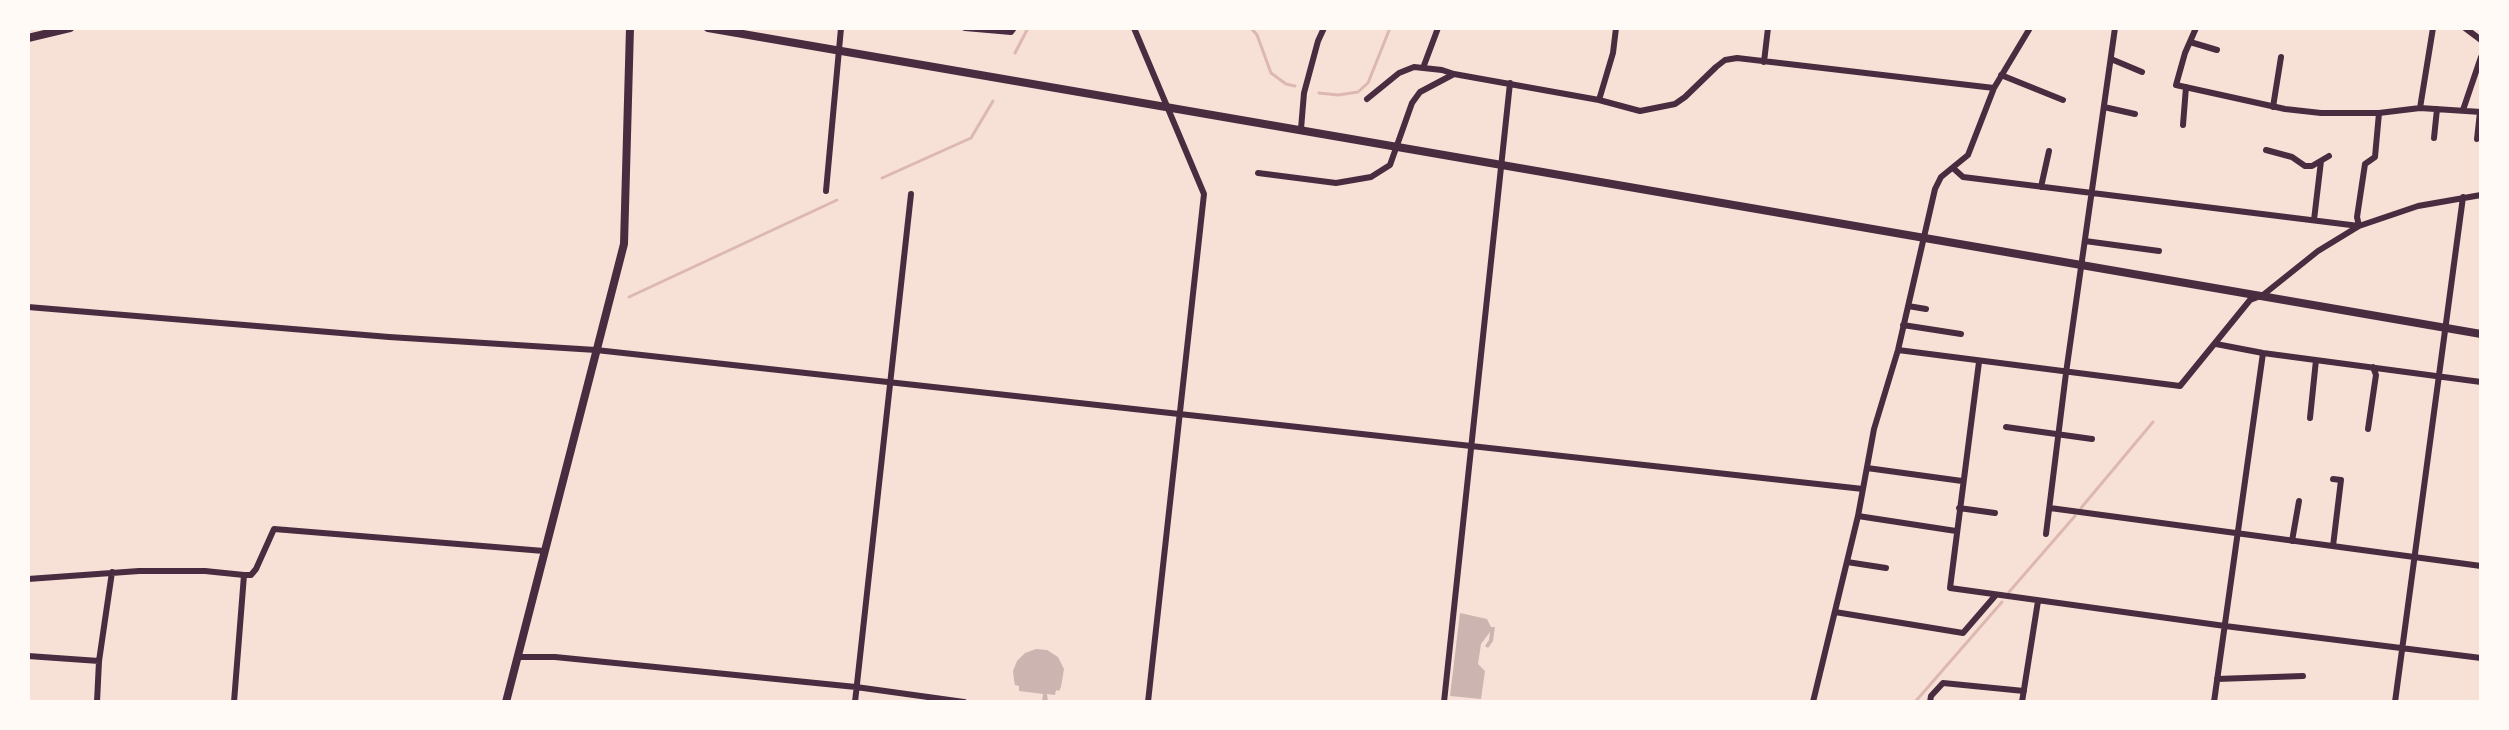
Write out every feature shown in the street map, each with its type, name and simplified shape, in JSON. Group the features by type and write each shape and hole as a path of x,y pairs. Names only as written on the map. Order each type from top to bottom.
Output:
{"street":[{"path":"28,38 70,28"},
{"path":"506,702 626,229 630,28"},
{"path":"708,28 757,32 839,51 1399,145 1923,239 2481,334"},
{"path":"826,191 841,28"},
{"path":"965,28 1011,32 1014,28"},
{"path":"1134,28 1204,194 1148,702"},
{"path":"1301,129 1305,92 1324,28"},
{"path":"1423,68 1438,28"},
{"path":"1599,100 1613,53 1616,28"},
{"path":"1764,62 1768,28"},
{"path":"1813,702 1858,516 1874,429 1898,350 1935,189 1941,177 1968,155 1994,88 2030,28"},
{"path":"2046,534 2115,28"},
{"path":"2196,28 2176,85 2273,107 2321,113 2379,113 2420,108 2480,112 2477,139"},
{"path":"2420,108 2433,28"},
{"path":"2465,28 2481,40"},
{"path":"2190,42 2217,50"},
{"path":"2273,107 2281,57"},
{"path":"2463,110 2481,57"},
{"path":"2111,59 2142,72"},
{"path":"1367,99 1399,73 1414,67 1599,100 1640,111 1675,104 1725,60 1994,88"},
{"path":"1258,173 1336,183 1371,177 1390,165 1412,103 1420,92 1454,74"},
{"path":"2001,75 2063,100"},
{"path":"1444,702 1510,83"},
{"path":"2183,125 2186,87"},
{"path":"2104,107 2135,114"},
{"path":"2434,138 2437,109"},
{"path":"2359,226 2357,217 2365,164 2375,157 2379,113"},
{"path":"2266,150 2292,157 2305,166 2312,166 2329,156"},
{"path":"2041,187 2049,151"},
{"path":"2314,220 2321,161"},
{"path":"1953,168 1963,177 2359,226"},
{"path":"855,702 911,194"},
{"path":"1898,350 2180,386 2250,300 2263,295 2318,251 2359,226 2418,206 2481,195"},
{"path":"2395,702 2463,197"},
{"path":"2085,241 2159,251"},
{"path":"1908,306 1926,309"},
{"path":"28,307 389,337 596,350 1863,489"},
{"path":"1903,325 1961,334"},
{"path":"2216,344 2481,382"},
{"path":"2214,702 2263,353"},
{"path":"2302,411 2310,415 2316,360"},
{"path":"1979,362 1950,588 2481,658"},
{"path":"2368,429 2376,375 2373,367"},
{"path":"2006,427 2092,439"},
{"path":"1867,468 1962,481"},
{"path":"2333,479 2345,481 2333,546"},
{"path":"2292,541 2299,501"},
{"path":"1959,508 1995,513"},
{"path":"2050,508 2481,566"},
{"path":"1858,516 1956,531"},
{"path":"28,579 112,572 205,571 251,575 274,529 544,551"},
{"path":"1847,562 1886,568"},
{"path":"97,702 99,661 112,572"},
{"path":"234,702 244,575"},
{"path":"1835,612 1963,633 1995,596"},
{"path":"2031,702 2022,701 2038,601"},
{"path":"1883,620 1885,610"},
{"path":"28,656 99,661"},
{"path":"518,657 555,657 856,687 964,702"},
{"path":"2217,679 2303,676"},
{"path":"1930,702 1931,696 1943,683 2024,691"}],"building":[{"path":"1460,613 1487,619 1491,627 1495,627 1493,641 1488,648 1485,646 1490,632 1481,644 1478,664 1485,671 1481,699 1450,696"},
{"path":"1036,649 1047,650 1058,657 1064,669 1061,687 1055,695 1047,694 1048,702 1042,702 1043,694 1019,691 1019,686 1015,685 1013,671 1017,661 1025,653"}],"waterway":[{"path":"1015,53 1028,28"},
{"path":"1251,28 1257,35 1271,73 1286,84 1295,86"},
{"path":"1319,93 1338,95 1358,92 1368,83 1390,28"},
{"path":"882,178 971,138 993,101"},
{"path":"629,297 837,200"},
{"path":"2081,508 2153,422"},
{"path":"2009,592 2075,516"},
{"path":"1915,702 2002,602"}]}
